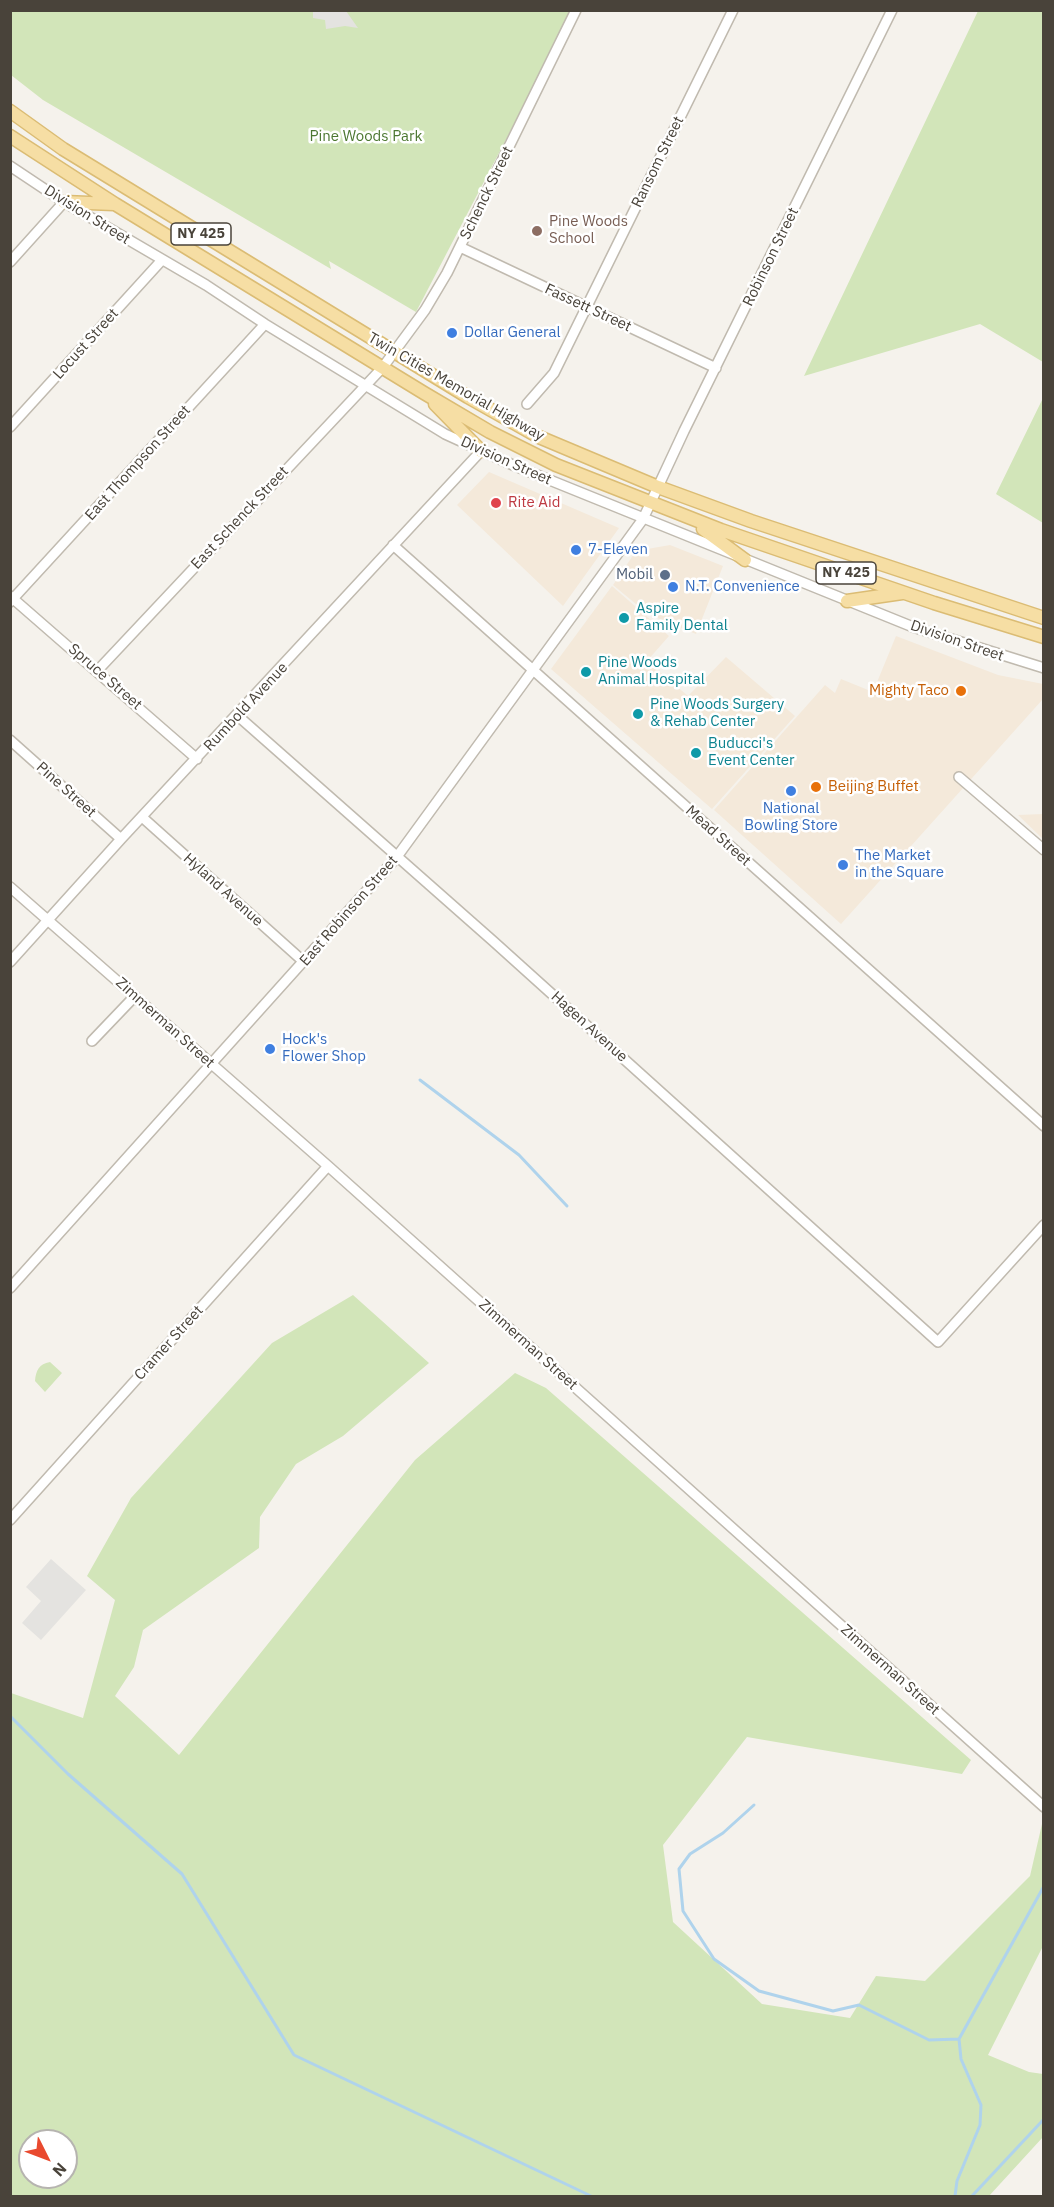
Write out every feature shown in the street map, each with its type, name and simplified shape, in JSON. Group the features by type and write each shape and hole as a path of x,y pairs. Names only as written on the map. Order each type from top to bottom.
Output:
{"main road":[{"name":"Twin Cities Memorial Highway","path":"10,111 63,149 394,352 539,437 658,487 751,521 1044,618"},
{"name":"Twin Cities Memorial Highway","path":"10,136 115,204 424,393 490,432 556,465 685,517 906,593 1044,637"},
{"path":"64,202 115,204"},
{"path":"424,393 482,452"},
{"path":"685,517 745,560"},
{"path":"847,601 906,593"}],"street":[{"name":"Schenck Street","path":"383,367 434,296 576,10"},
{"name":"Ransom Street","path":"527,404 554,373 733,10"},
{"name":"Robinson Street","path":"650,504 892,10"},
{"name":"Division Street","path":"10,166 64,202 161,261 206,285 265,324 445,434 482,452 847,601 946,639 1044,668"},
{"path":"10,262 64,202"},
{"name":"Fassett Street","path":"460,247 716,368"},
{"name":"Locust Street","path":"10,427 161,261"},
{"name":"East Thompson Street","path":"12,599 265,324"},
{"name":"East Schenck Street","path":"98,670 383,367"},
{"name":"Rumbold Avenue","path":"10,962 393,545 482,452"},
{"name":"East Robinson Street","path":"10,1288 396,858 644,519 650,504"},
{"name":"Mead Street","path":"393,545 1044,1126"},
{"name":"Spruce Street","path":"12,599 98,670 197,759"},
{"name":"Hagen Avenue","path":"238,716 396,858 493,940 938,1342 1044,1225"},
{"name":"Pine Street","path":"10,740 121,839"},
{"path":"959,777 1044,850"},
{"name":"Hyland Avenue","path":"142,817 304,962"},
{"name":"Zimmerman Street","path":"10,887 328,1166 1044,1807"},
{"path":"92,1041 135,996"},
{"name":"Cramer Street","path":"10,1520 328,1166"}],"shaded area":[{"path":"313,11 346,11 358,28 345,26 326,29 325,20 313,18"},
{"path":"489,472 619,528 563,606 457,505"},
{"path":"670,545 723,566 696,634 648,614 613,585 636,551"},
{"path":"612,586 669,636 647,661 688,696 726,657 795,716 712,809 551,669"},
{"path":"896,636 998,675 1043,684 1043,699 841,924 714,810 825,685 835,693 841,679 873,692"},
{"path":"1044,814 1043,839 1018,815"},
{"path":"51,1559 86,1590 41,1640 22,1623 41,1601 26,1587"}],"green space":[{"name":"Pine Woods Park","path":"10,11 573,11 416,312 329,261 331,269 43,100 11,75"},
{"path":"978,11 1043,12 1043,362 980,324 804,376"},
{"path":"1043,398 1043,523 996,494"},
{"path":"353,1295 429,1363 343,1436 296,1464 260,1517 259,1548 143,1630 134,1667 115,1696 179,1755 415,1460 515,1373 546,1388 971,1760 962,1774 747,1737 663,1845 673,1922 762,2004 850,2018 876,1976 925,1981 1030,1876 1042,1824 1043,1946 988,2055 1029,2072 1043,2074 1043,2137 989,2196 11,2196 11,1693 83,1718 115,1600 87,1576 131,1498 272,1343"},
{"path":"50,1362 62,1373 45,1392 35,1381 35,1377 41,1366"}],"waterway":[{"path":"420,1080 519,1155 567,1206"},
{"path":"10,1716 68,1774 182,1874 294,2055 591,2196"},
{"path":"754,1805 723,1833 690,1854 679,1869 683,1911 714,1959 759,1991 833,2011 859,2005 929,2040 959,2039"},
{"path":"955,2196 957,2181 980,2125 981,2105 961,2059 959,2039 1044,1886"},
{"path":"972,2196 1044,2119"}],"place":[{"name":"Pine Woods School","path":"537,231"},
{"name":"Dollar General","path":"452,333"},
{"name":"Rite Aid","path":"496,503"},
{"name":"7-Eleven","path":"576,550"},
{"name":"Mobil","path":"665,575"},
{"name":"N.T. Convenience","path":"673,587"},
{"name":"Aspire Family Dental","path":"624,618"},
{"name":"Pine Woods Animal Hospital","path":"586,672"},
{"name":"Mighty Taco","path":"961,691"},
{"name":"Pine Woods Surgery & Rehab Center","path":"638,714"},
{"name":"Buducci's Event Center","path":"696,753"},
{"name":"Beijing Buffet","path":"816,787"},
{"name":"National Bowling Store","path":"791,791"},
{"name":"The Market in the Square","path":"843,865"},
{"name":"Hock's Flower Shop","path":"270,1049"}]}
